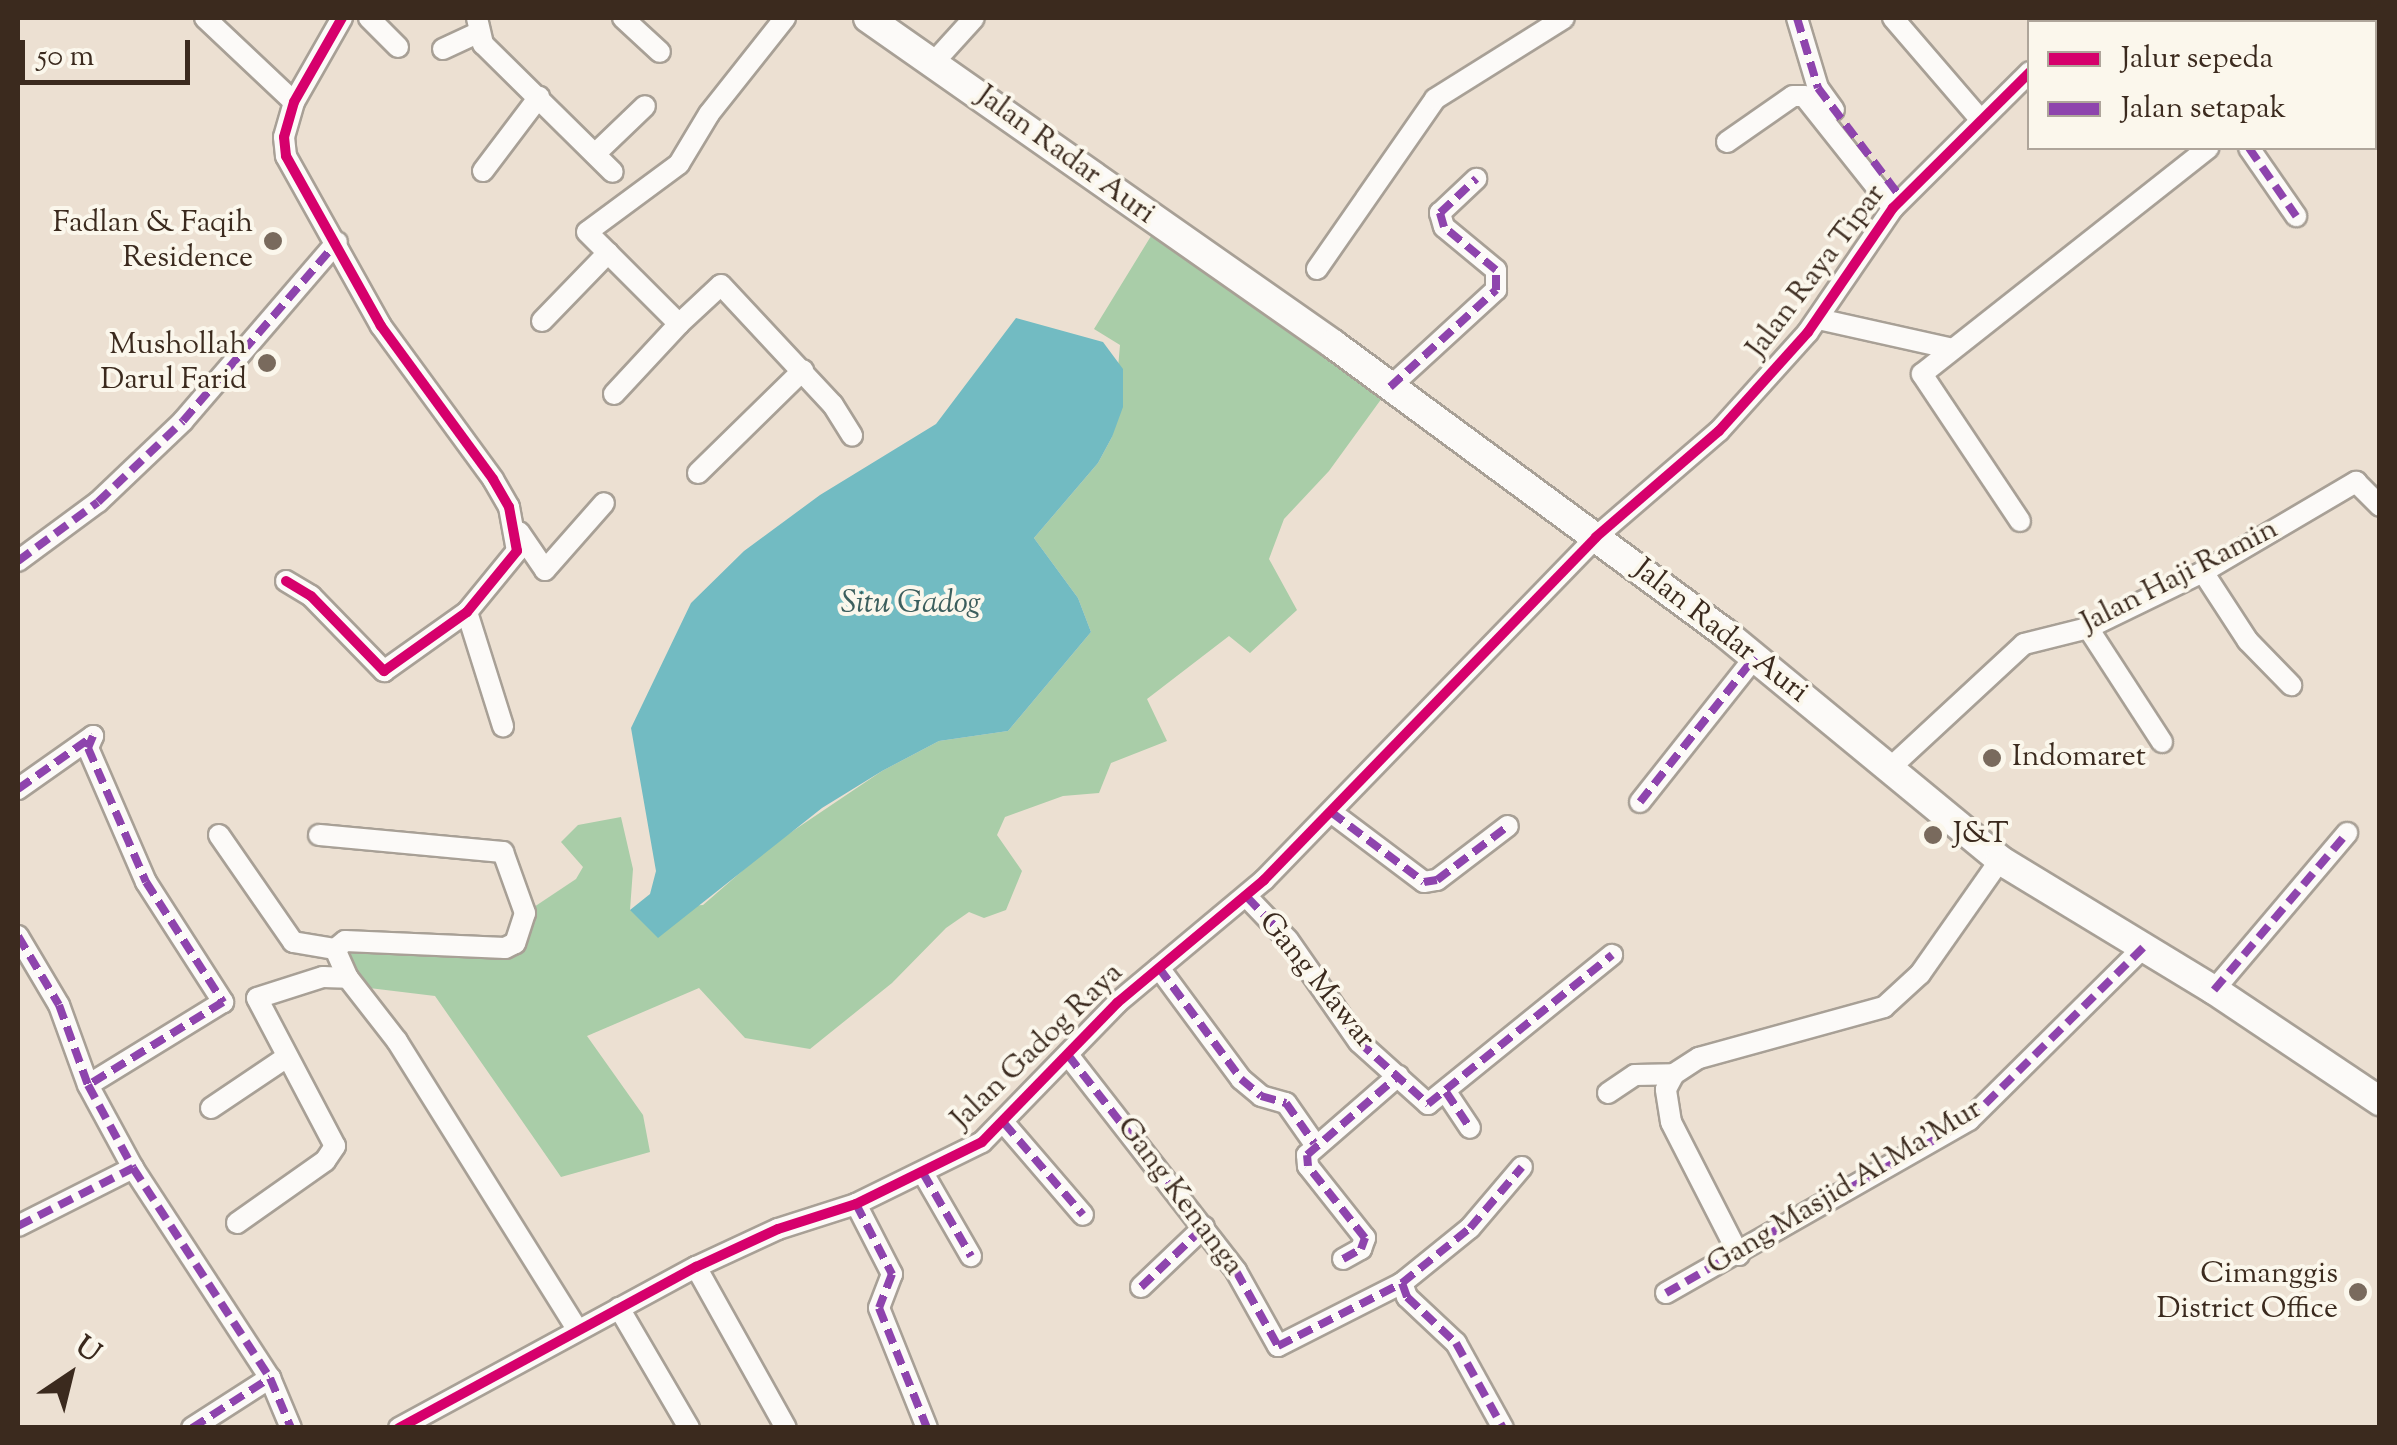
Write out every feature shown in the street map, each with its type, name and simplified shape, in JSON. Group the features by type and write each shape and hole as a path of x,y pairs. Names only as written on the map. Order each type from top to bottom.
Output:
{"main road":[{"name":"Jalan Radar Auri","path":"868,18 1596,537 1756,657 2000,860 2214,990 2380,1101"}],"street":[{"path":"205,18 294,102"},
{"path":"342,18 294,102 284,137 286,156 381,326 493,479 513,521 544,570 604,503"},
{"path":"369,18 398,47"},
{"path":"623,18 660,52"},
{"path":"679,324 587,232 679,164 709,114 785,18"},
{"path":"934,62 974,18"},
{"path":"1317,269 1431,104 1564,18"},
{"path":"1796,18 1818,88 1897,204"},
{"path":"1893,18 1980,119"},
{"path":"443,49 477,25 539,97 613,172"},
{"name":"Jalan Raya Tipar","path":"1596,537 1718,431 1818,319 1897,204 2027,75"},
{"path":"1727,142 1794,96 1804,96 1897,204"},
{"path":"483,171 539,97"},
{"path":"595,154 646,106"},
{"path":"2020,520 1922,380 1927,365 2205,150"},
{"path":"2250,150 2296,216"},
{"path":"1390,387 1496,290 1496,270 1444,227 1440,212 1476,178"},
{"path":"18,561 98,502 183,421 336,242"},
{"path":"542,321 608,253"},
{"path":"614,394 721,284 802,370 852,436"},
{"path":"1818,319 1949,348"},
{"path":"698,473 802,370"},
{"name":"Jalan Haji Ramin","path":"1889,769 2024,644 2088,628 2204,572 2356,482 2366,485 2380,506"},
{"path":"286,581 311,596 384,671 468,612 510,567 516,551 513,521"},
{"name":"Jalan Gadog Raya","path":"399,1428 696,1267 778,1229 856,1204 923,1173 1004,1123 1159,968 1247,897 1596,537"},
{"path":"2204,572 2248,641 2290,686"},
{"path":"468,612 502,726"},
{"path":"2088,628 2162,742"},
{"path":"1640,802 1756,657"},
{"path":"18,789 93,736 88,748 146,882 223,1002 88,1085"},
{"path":"1332,812 1424,882 1437,880 1508,826"},
{"path":"2214,990 2347,833"},
{"path":"219,835 293,942 335,949 354,938 511,947 525,913 502,852 319,834"},
{"path":"1739,1254 1671,1122 1666,1088 1674,1074 1698,1058 1884,1006 1920,974 2000,860"},
{"name":"Gang Mawar","path":"1247,897 1288,940 1359,1042 1398,1076 1437,1098 1470,1128"},
{"path":"19,939 58,1005 88,1085 133,1168 270,1378 291,1428"},
{"name":"Gang Masjid Al Ma'Mur","path":"1666,1292 1739,1254 1905,1152 1968,1120 2144,947"},
{"path":"335,949 348,978 397,1041 578,1329"},
{"path":"1437,1098 1612,955"},
{"path":"1159,968 1241,1079 1260,1096 1286,1103 1314,1143"},
{"path":"236,1223 325,1161 336,1146 328,1123 284,1059 257,1004 260,994 323,977 348,978"},
{"name":"Gang Kenanga","path":"1068,1055 1204,1228 1278,1346 1402,1283"},
{"path":"211,1108 284,1059"},
{"path":"1608,1093 1635,1075 1674,1074"},
{"path":"1342,1259 1361,1248 1365,1238 1308,1166 1314,1143 1398,1076"},
{"path":"1004,1123 1084,1214"},
{"path":"1503,1428 1456,1343 1407,1297 1402,1283 1470,1228 1522,1167"},
{"path":"18,1226 133,1168"},
{"path":"923,1173 971,1256"},
{"path":"856,1204 892,1274 879,1308 927,1428"},
{"path":"1141,1287 1204,1228"},
{"path":"696,1267 786,1428"},
{"path":"619,1308 688,1428"},
{"path":"192,1428 270,1378"}],"green space":[{"path":"1159,223 1390,387 1329,471 1284,519 1269,559 1297,610 1250,653 1229,636 1147,699 1167,741 1111,763 1099,793 1063,796 1005,817 997,835 1022,871 1006,910 984,918 969,912 946,928 892,983 810,1049 745,1038 699,988 587,1036 643,1115 650,1152 561,1177 435,996 361,987 348,978 345,941 505,948 525,913 576,879 583,867 561,842 578,825 621,817 633,869 630,910 703,905 772,845 882,771 939,741 1008,731 1091,632 1078,598 1034,538 1098,463 1112,437 1120,345 1094,329"}],"water":[{"name":"Situ Gadog","path":"1016,318 1103,342 1123,369 1123,407 1112,437 1098,463 1034,538 1078,598 1091,632 1008,731 939,741 882,771 822,808 658,938 630,910 650,894 656,871 631,728 691,603 744,551 820,495 936,424"}],"marked path":[{"path":"1797,18 1818,88 1902,199"},
{"path":"2250,150 2296,216"},
{"path":"1390,387 1496,290 1496,270 1444,227 1440,213 1476,179"},
{"path":"18,561 98,502 183,421 337,242"},
{"path":"1640,802 1755,657"},
{"path":"18,789 93,736 88,748 146,882 223,1002 88,1085"},
{"path":"1331,812 1424,882 1437,880 1508,826"},
{"path":"2214,990 2347,833"},
{"path":"1247,897 1288,940 1359,1042 1428,1104 1612,955"},
{"path":"18,936 59,1005 88,1085 133,1168 270,1378 291,1428"},
{"path":"1666,1293 1969,1120 2144,947"},
{"path":"1159,968 1241,1079 1261,1096 1286,1103 1314,1143"},
{"path":"1068,1055 1236,1271 1278,1346 1402,1283 1470,1228 1522,1167"},
{"path":"1343,1259 1361,1249 1365,1238 1308,1166 1307,1155 1398,1076"},
{"path":"1446,1092 1470,1128"},
{"path":"1004,1123 1083,1215"},
{"path":"18,1226 133,1168"},
{"path":"923,1173 971,1256"},
{"path":"856,1204 892,1274 879,1308 927,1428"},
{"path":"1141,1287 1204,1227"},
{"path":"1402,1283 1407,1297 1456,1343 1503,1428"},
{"path":"192,1428 270,1378"}],"cycle path":[{"path":"286,581 311,596 384,671 467,612 517,551 509,507 493,479 381,326 286,156 284,137 294,102 342,18"},
{"path":"399,1428 696,1267 778,1229 856,1204 982,1142 1117,1003 1264,880 1596,537 1719,431 1808,332 1893,208 2027,75"}],"place":[{"name":"Fadlan & Faqih Residence","path":"273,241"},
{"name":"Mushollah Darul Farid","path":"267,363"},
{"name":"Indomaret","path":"1992,758"},
{"name":"J&T","path":"1933,835"},
{"name":"Cimanggis District Office","path":"2358,1292"}]}
